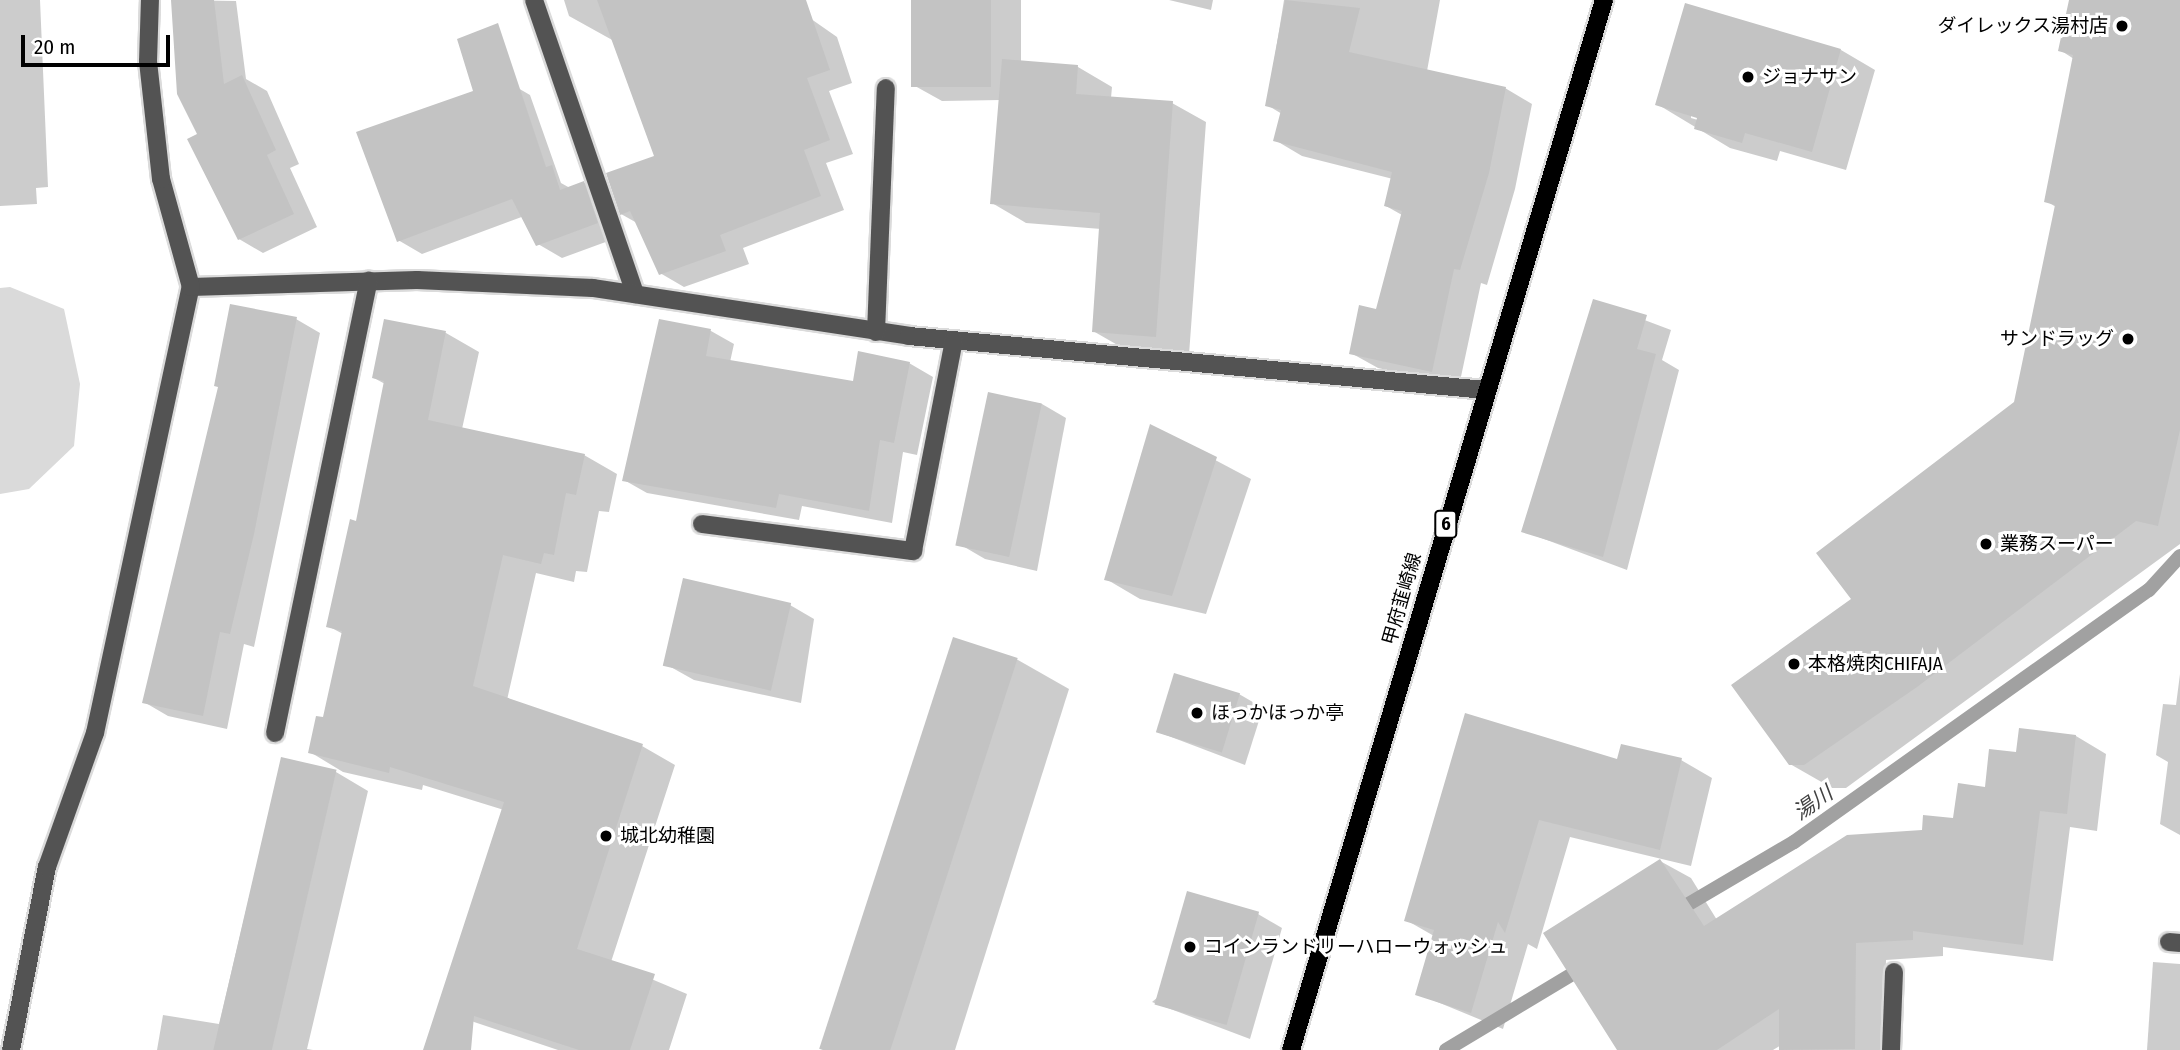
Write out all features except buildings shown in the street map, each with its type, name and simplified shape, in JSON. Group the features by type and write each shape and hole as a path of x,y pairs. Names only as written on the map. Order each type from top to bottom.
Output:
{"main road":[{"name":"甲府韮崎線","path":"1291,1050 1604,0"}],"street":[{"path":"11,1050 47,867 95,733 191,286 161,179 148,62 150,0"},
{"path":"534,0 635,294"},
{"path":"876,332 886,88"},
{"path":"191,286 369,281 635,294 876,332 954,341 1486,390"},
{"path":"275,733 369,281"},
{"path":"702,524 913,551 954,341"},
{"path":"1891,1050 1894,972"}],"shaded area":[{"path":"10,287 64,309 80,384 74,446 29,489 0,494 0,288"}],"waterway":[{"name":"湯川","path":"1675,912 1794,842 2149,590 2180,556"},
{"name":"湯川","path":"1446,1050 1586,966"}],"place":[{"name":"ダイレックス湯村店","path":"2122,26"},
{"name":"ジョナサン","path":"1748,77"},
{"name":"サンドラッグ","path":"2128,339"},
{"name":"業務スーパー","path":"1986,544"},
{"name":"本格焼肉CHIFAJA","path":"1794,664"},
{"name":"ほっかほっか亭","path":"1197,713"},
{"name":"城北幼稚園","path":"606,836"},
{"name":"コインランドリーハローウォッシュ","path":"1190,947"}]}
